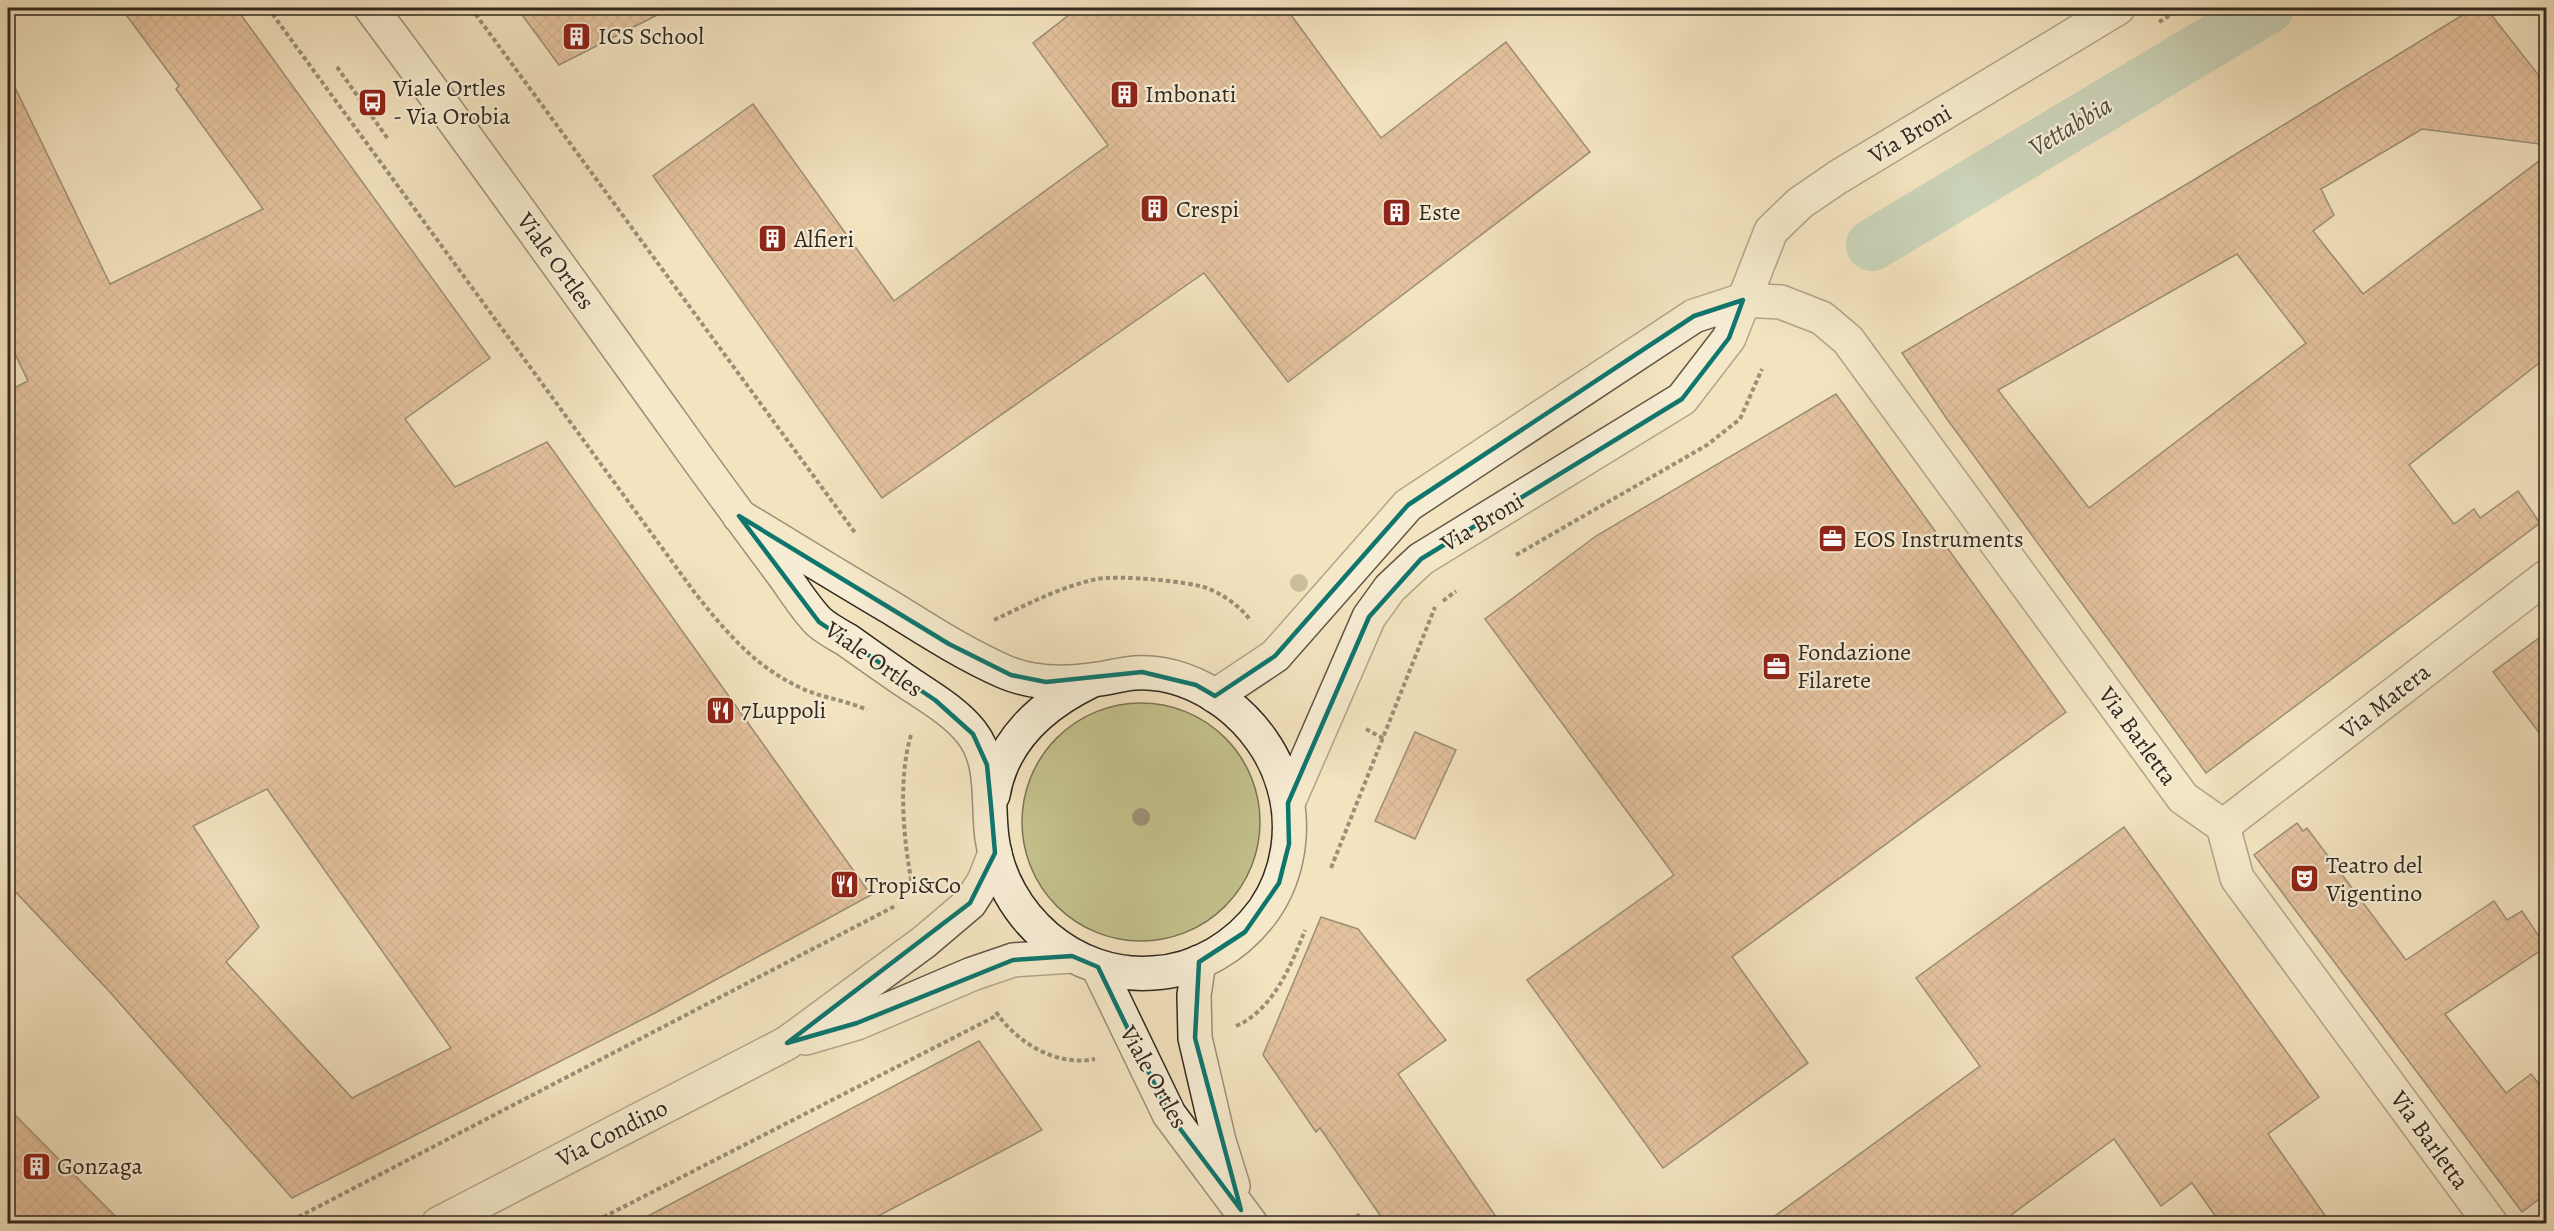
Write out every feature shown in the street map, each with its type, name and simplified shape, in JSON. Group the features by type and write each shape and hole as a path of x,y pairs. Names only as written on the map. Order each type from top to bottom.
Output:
{"street":[{"name":"Viale Ortles","path":"372,8 739,516 819,622 935,700 974,735 987,765 991,833 995,854 1002,876 1023,912 1035,927 1085,961 1119,972 1154,974 1199,962 1229,946 1245,932 1269,903 1285,864 1289,844 1288,803 1279,771 1263,742 1241,717 1215,696 1196,685 1171,677 1142,672 1092,680 1046,682 1011,675 949,644 739,516"},
{"name":"Via Broni","path":"1288,803 1370,617 1390,588 1421,559 1682,399 1729,338 1770,231 1800,203 1838,177 2118,8"},
{"path":"1215,696 1275,656 1408,505 1694,316 1743,300"},
{"name":"Via Barletta","path":"1743,300 1781,302 1808,310 1822,318 1848,340 2183,798 2223,826 2237,878 2491,1224"},
{"name":"Via Matera","path":"2223,826 2547,577"},
{"name":"Viale Ortles","path":"991,806 995,781 1016,738 1046,708 1068,692 1092,680"},
{"name":"Via Condino","path":"438,1224 787,1044 924,942 970,903 984,881 995,854"},
{"name":"Via Condino","path":"787,1044 857,1023 972,974 1014,960 1085,961"},
{"name":"Viale Ortles","path":"1085,961 1169,1114 1246,1217"},
{"name":"Viale Ortles","path":"1199,962 1194,996 1196,1038 1220,1141 1246,1217"}],"path":[{"path":"268,8 688,584 725,630 759,664 802,689 854,704 876,714"},
{"path":"471,8 837,512 859,537"},
{"path":"337,67 388,139"},
{"path":"1511,558 1707,445 1740,419 1765,362"},
{"path":"992,621 1053,591 1099,579 1147,578 1206,588 1241,608 1251,621"},
{"path":"1363,727 1384,739 1435,607 1461,588"},
{"path":"285,1224 915,897 908,868 904,821 908,747 912,733 904,728"},
{"path":"590,1224 998,1015 1016,1035 1036,1049 1052,1055 1084,1061 1103,1057"},
{"path":"1357,1214 1364,1224"}],"highlighted area":[{"path":"1743,300 1729,338 1682,399 1421,559 1369,617 1288,803 1289,844 1279,883 1245,932 1199,962 1195,1038 1241,1210 1169,1114 1098,967 1072,956 1013,960 857,1023 787,1043 970,903 995,853 991,806 987,765 973,734 935,700 819,622 739,516 949,644 1011,675 1046,682 1142,672 1196,685 1215,696 1275,656 1408,505 1694,316"}],"shaded area":[{"path":"1141,703 1186,712 1207,723 1225,738 1240,756 1251,777 1260,822 1251,867 1240,888 1225,906 1207,921 1186,932 1141,941 1096,932 1075,921 1057,906 1042,888 1031,867 1022,822 1031,777 1042,756 1057,738 1075,723 1096,712"}],"building":[{"path":"121,8 236,8 490,358 405,419 455,487 547,442 871,895 655,1013 292,1198 108,990 8,884 8,391 28,381 8,339 8,73 110,284 263,209 176,89 179,86","holes":["267,789 451,1048 352,1098 226,962 259,927 193,826"]},
{"name":"ICS School","path":"517,8 671,8 559,65"},
{"path":"1078,8 1286,8 1381,138 1506,42 1590,152 1288,382 1204,273 882,498 653,176 753,104 894,301 1108,145 1033,43"},
{"path":"2474,8 2486,8 2547,86 2547,145 2422,129 2321,189 2334,215 2313,231 2363,294 2547,155 2547,357 2409,465 2454,524 2474,509 2480,518 2518,491 2540,523 2206,773 1947,419 1902,353 2192,181","holes":["2237,254 2306,343 2089,508 1998,390"]},
{"name":"Fondazione Filarete","path":"1836,394 2066,712 1732,957 1808,1063 1663,1168 1527,980 1674,875 1485,619 1596,536"},
{"path":"2547,632 2547,743 2493,672"},
{"path":"1415,732 1456,750 1415,839 1375,821"},
{"path":"2297,823 2303,831 2307,828 2406,960 2494,901 2507,920 2522,911 2546,947 2445,1014 2506,1093 2531,1074 2547,1094 2547,1193 2522,1212 2254,855"},
{"path":"2124,827 2319,1097 2268,1134 2331,1224 2221,1224 2192,1183 2161,1206 2114,1139 1999,1224 1764,1224 1980,1066 1916,978"},
{"path":"1321,917 1358,929 1446,1040 1398,1074 1501,1224 1386,1224 1320,1128 1316,1132 1263,1055"},
{"path":"979,1041 1042,1130 863,1224 633,1224"},
{"name":"Gonzaga","path":"8,1108 123,1224 8,1224"}],"waterway":[{"name":"Vettabbia","path":"1872,245 2268,8"}],"place":[{"name":"ICS School","path":"577,36"},
{"name":"Imbonati","path":"1124,94"},
{"name":"Viale Ortles - Via Orobia","path":"372,102"},
{"name":"Crespi","path":"1155,209"},
{"name":"Este","path":"1397,212"},
{"name":"Alfieri","path":"773,239"},
{"name":"EOS Instruments","path":"1832,539"},
{"name":"Fondazione Filarete","path":"1776,666"},
{"name":"7Luppoli","path":"720,710"},
{"name":"Teatro del Vigentino","path":"2305,879"},
{"name":"Tropi&Co","path":"844,885"},
{"name":"Gonzaga","path":"36,1166"}]}
